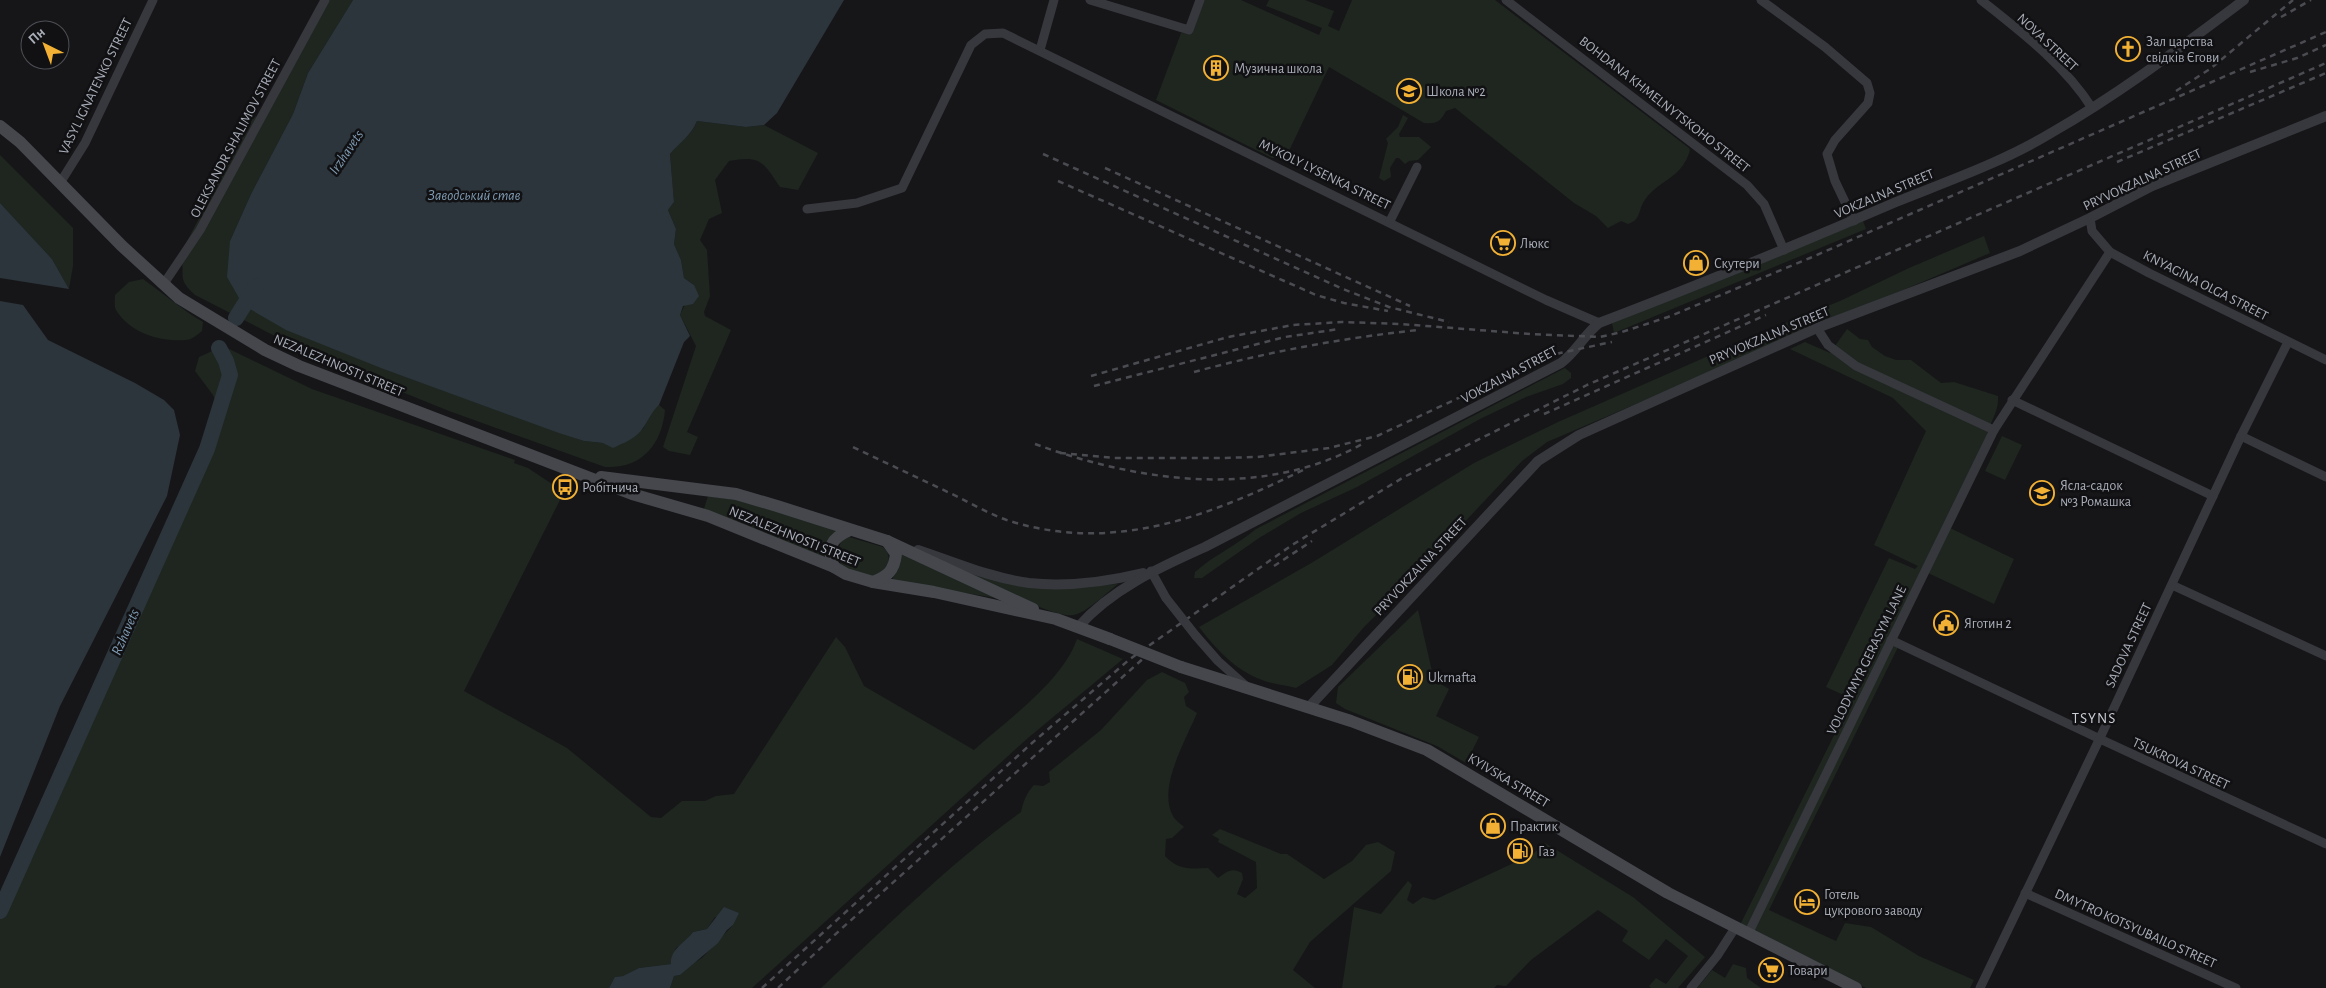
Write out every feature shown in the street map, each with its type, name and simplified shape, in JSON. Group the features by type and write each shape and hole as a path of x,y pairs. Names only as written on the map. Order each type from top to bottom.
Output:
{"main road":[{"name":"NEZALEZHNOSTI STREET","path":"0,126 20,142 163,285 198,311 265,350 299,366 411,411 632,494 708,516 834,567 846,574 873,582 934,592 1056,619"},
{"name":"NEZALEZHNOSTI STREET","path":"588,476 736,494 887,541 1056,619 1181,667"},
{"path":"834,567 830,556 830,549 839,536 850,530"},
{"path":"873,582 885,578 895,565 896,554 887,541"},
{"name":"KYIVSKA STREET","path":"1181,667 1252,691 1309,707 1428,750 1668,893 1856,988"}],"street":[{"name":"VASYL IGNATENKO STREET","path":"60,183 85,143 153,0"},
{"name":"OLEKSANDR SHALIMOV STREET","path":"163,285 200,230 325,0"},
{"path":"1040,50 1054,0"},
{"path":"1090,0 1189,30 1200,0"},
{"name":"BOHDANA KHMELNYTSKOHO STREET","path":"1506,0 1747,185 1764,204 1784,250"},
{"path":"1761,0 1825,47 1867,83 1870,93 1868,103 1835,140 1827,154 1835,181 1854,221"},
{"name":"NOVA STREET","path":"1981,0 2028,38 2062,72 2092,108"},
{"name":"VOKZALNA STREET","path":"1078,628 1088,616 1114,594 1151,571 1205,547 1561,363 1570,356 1589,330 1599,322 1854,221 2009,154 2050,134 2174,53 2244,0"},
{"name":"MYKOLY LYSENKA STREET","path":"807,209 856,203 902,188 971,45 985,34 1003,33 1546,300 1599,322"},
{"name":"PRYVOKZALNA STREET","path":"1309,707 1538,461 1579,435 1816,328 2020,251 2152,186 2326,116"},
{"path":"1390,222 1417,166"},
{"name":"KNYAGINA OLGA STREET","path":"2090,218 2092,231 2110,252 2326,360"},
{"name":"VOLODYMYR GERASYM LANE","path":"1748,934 1994,430 2110,252"},
{"path":"1816,328 1828,345 1856,366 1994,430"},
{"name":"SADOVA STREET","path":"1980,988 2099,740 2241,436 2288,342"},
{"path":"2012,400 2213,496"},
{"path":"2241,436 2326,476"},
{"path":"887,541 1028,582 1054,584 1109,581 1151,571 1166,598 1196,636 1218,661 1252,691"},
{"path":"2172,585 2326,656"},
{"name":"TSUKROVA STREET","path":"1891,640 2026,703 2099,740 2326,844"},
{"name":"DMYTRO KOTSYUBAILO STREET","path":"2025,893 2236,988"},
{"path":"1691,988 1717,956 1735,928"}],"shaded area":[{"path":"328,0 353,0 308,73 293,114 251,194 230,241 386,370 584,441 603,443 643,429 653,410 659,405 665,410 659,434 654,444 639,459 618,467 605,467 449,411 350,371 335,367 195,295 185,284 180,254 254,116 264,119"},
{"path":"1204,0 1241,0 1319,35 1322,28 1266,6 1269,0 1305,0 1334,11 1328,26 1339,31 1352,0 1495,0 1690,150 1681,168 1648,195 1635,220 1628,224 1621,221 1608,228 1596,216 1574,203 1455,108 1446,111 1438,122 1424,123 1329,67 1287,155 1272,158 1156,100 1181,33 1192,34"},
{"path":"1403,115 1408,118 1399,134 1400,137 1419,137 1431,147 1418,160 1409,161 1405,164 1399,158 1396,158 1390,168 1391,177 1384,181 1379,178 1388,143 1386,139 1398,127"},
{"path":"697,121 746,127 764,125 818,153 798,190 780,187 765,166 760,162 748,159 729,161 715,180 722,213 709,219 700,240 707,250 710,296 704,312 705,316 731,330 687,432 698,437 690,455 669,451 663,447 696,346 680,315 694,285 684,278 681,260 674,244 676,229 668,210 674,202 670,154 689,134"},
{"path":"0,155 73,228 73,266 69,289 52,259 0,203"},
{"path":"1863,221 1866,229 1614,333 1612,323"},
{"path":"1984,236 1990,253 1547,442 1522,461 1444,544 1402,583 1386,605 1364,627 1332,665 1296,688 1266,681 1243,671 1219,651 1199,627 1313,562 1474,463 1558,422 1756,335 1840,301 1909,268"},
{"path":"143,279 203,322 202,331 188,340 175,340 146,334 129,325 116,310 115,295 129,282"},
{"path":"1847,329 1860,339 1868,340 1872,347 1885,356 1896,360 1911,360 1941,383 1954,382 1998,396 1996,411 1987,435 1994,439 1950,528 2014,559 1994,604 1928,573 1896,638 1901,641 1769,910 1836,941 1845,923 1871,927 1919,956 1974,980 1970,988 1866,988 1740,925 1852,699 1826,687 1889,558 1915,569 1918,566 1874,545 1926,431 1893,398 1790,349 1805,342 1830,353"},
{"path":"223,346 312,389 515,460 514,463 528,468 564,492 464,691 567,748 651,817 661,818 682,801 705,801 716,796 734,794 836,637 845,647 864,686 974,750 1018,713 1047,685 1070,655 1077,639 1123,659 1028,738 752,988 670,988 674,976 680,975 690,965 702,958 733,925 715,917 707,929 693,932 686,942 676,948 671,964 639,968 623,976 616,977 609,988 0,988 0,893 15,861 32,859 198,476 220,410 213,395 195,371 199,357"},
{"path":"1565,368 1571,373 1571,378 1563,384 1526,397 1480,419 1357,487 1301,513 1259,538 1202,578 1194,578 1195,572 1202,566 1256,529"},
{"path":"2002,436 2022,445 2005,480 1985,471"},
{"path":"708,496 736,500 838,529 826,542 825,558 703,512"},
{"path":"849,537 883,547 888,555 887,570 872,577 843,566 837,555 843,539"},
{"path":"900,552 1002,599 891,581 898,570"},
{"path":"932,558 1054,587 1118,584 1097,602 1080,613 1074,615 1063,614 1026,602"},
{"path":"1418,610 1434,680 1449,689 1436,716 1479,737 1466,763 1437,746 1345,709 1336,703 1338,687"},
{"path":"1162,672 1185,683 1189,692 1184,697 1186,706 1197,713 1180,750 1168,792 1169,805 1174,817 1184,827 1172,838 1166,839 1165,856 1170,861 1185,868 1208,868 1218,878 1232,870 1238,871 1242,873 1243,879 1237,894 1245,898 1257,888 1256,862 1218,842 1219,839 1212,835 1220,829 1281,854 1287,854 1324,879 1352,861 1366,845 1378,842 1395,852 1391,871 1310,942 1293,970 1315,988 821,988 943,874 1021,812 1026,797 1034,785 1043,786 1050,782 1049,772 1101,730 1147,680"},
{"path":"1545,843 1633,897 1705,957 1678,988 1651,988 1649,986 1656,978 1666,984 1688,956 1666,939 1649,960 1622,941 1628,931 1598,910 1531,960 1506,986 1497,985 1494,988 1342,988 1354,907 1381,914 1408,881 1412,885 1407,900 1413,904 1423,897 1434,900 1533,854"},
{"path":"1733,964 1746,968 1747,978 1761,988 1697,988 1712,970 1725,978"}],"water":[{"name":"Заводський став","path":"353,0 844,0 777,113 764,125 746,127 697,121 688,135 670,154 674,202 668,210 676,229 674,244 681,260 684,278 694,285 699,296 693,304 683,306 680,315 690,336 684,342 659,405 640,432 633,438 613,448 603,443 584,441 559,433 386,370 286,330 243,305 227,277 230,241 251,194 293,114 308,73"},
{"path":"0,203 52,259 69,289 0,278"},
{"path":"0,301 23,305 48,340 135,383 164,400 174,410 180,435 167,496 60,706 0,857"},
{"path":"724,907 739,913 733,925 718,943 680,975 674,976 670,988 609,988 615,977 623,976 639,968 671,964 675,950 693,932 707,929"}],"waterway":[{"name":"Irzhavets","path":"236,318 256,286"},
{"name":"Rzhavets","path":"0,911 207,449 230,375 226,361 219,348"}],"railway":[{"path":"2176,91 2210,69 2293,0"},
{"path":"2281,17 2311,0"},
{"path":"1091,376 1228,337 1293,325 1342,322 1401,324 1530,334 1600,337 1622,332 1668,317 1810,258 2326,32"},
{"path":"2250,72 2297,58 2326,45"},
{"path":"762,988 1032,743 1130,659 1292,545 1404,477 1587,385 2326,63"},
{"path":"2117,162 2326,73"},
{"path":"1043,154 1343,289 1389,307 1449,322"},
{"path":"1105,168 1410,306"},
{"path":"1058,181 1316,295 1344,303 1388,311"},
{"path":"1544,414 1766,315"},
{"path":"1094,386 1285,337 1339,329"},
{"path":"1194,372 1305,346 1418,330"},
{"path":"1060,453 1114,458 1221,458 1257,457 1329,448 1377,436 1540,360 1560,353 1612,342"},
{"path":"1035,444 1116,468 1158,475 1201,479 1243,478 1285,473 1325,461 1364,443"},
{"path":"853,447 1006,520 1052,531 1089,533 1126,531 1198,514 1234,501 1303,470"},
{"path":"1274,566 1312,541"},
{"path":"778,988 840,930 1146,656"}],"place":[{"name":"Зал царства свідків Єгови","path":"2128,49"},
{"name":"Музична школа","path":"1216,68"},
{"name":"Школа №2","path":"1409,91"},
{"name":"Люкс","path":"1503,243"},
{"name":"Скутери","path":"1696,263"},
{"name":"Робітнича","path":"565,487"},
{"name":"Ясла-садок №3 Ромашка","path":"2042,493"},
{"name":"Яготин 2","path":"1946,623"},
{"name":"Ukrnafta","path":"1410,677"},
{"name":"Практик","path":"1493,826"},
{"name":"Газ","path":"1520,851"},
{"name":"Готель цукрового заводу","path":"1807,902"},
{"name":"Товари","path":"1771,970"}],"district":[{"name":"TSYNS","path":"2094,718"}]}
